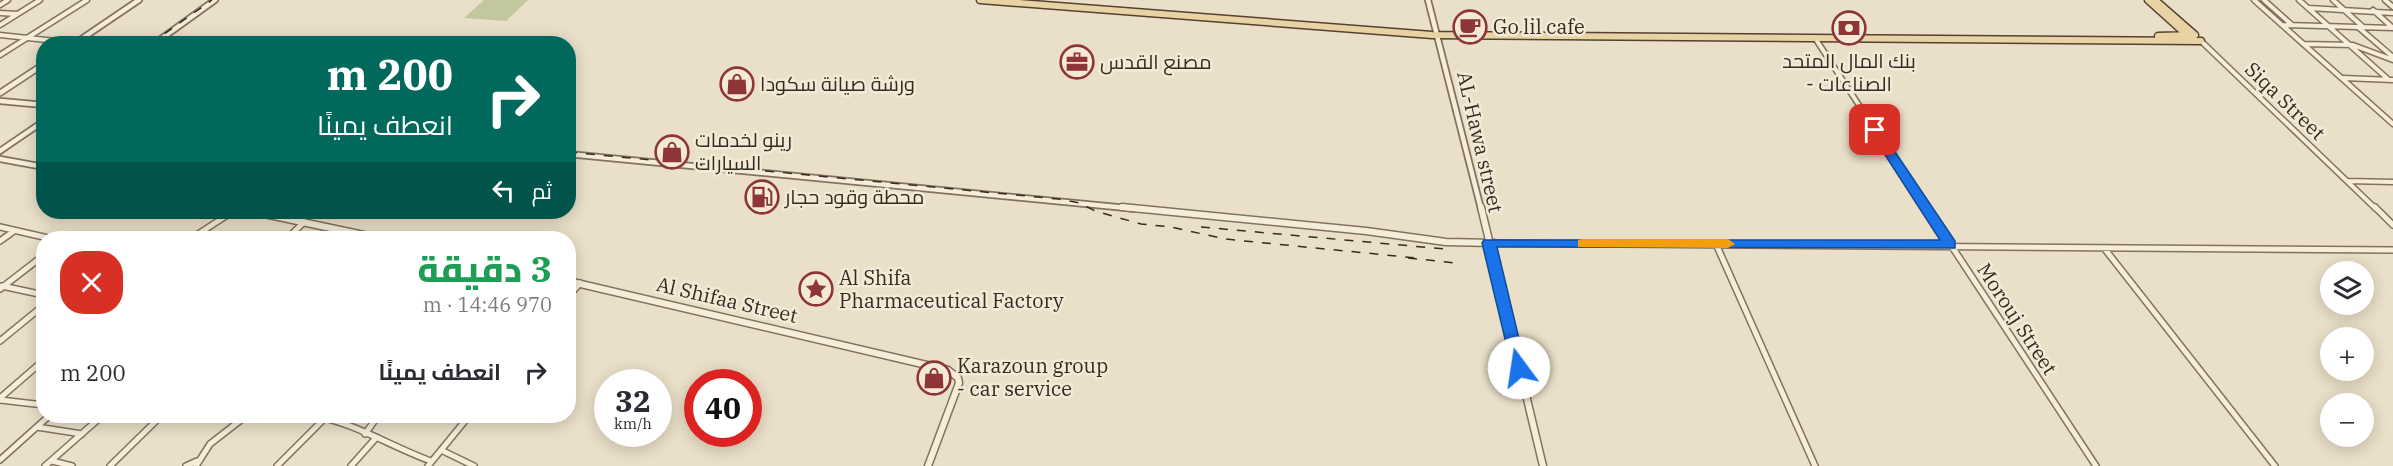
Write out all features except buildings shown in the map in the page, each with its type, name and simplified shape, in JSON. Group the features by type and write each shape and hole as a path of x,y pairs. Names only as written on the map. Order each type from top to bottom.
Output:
{"main road":[{"path":"980,0 1437,33 2188,36 2201,41"},
{"path":"1030,0 1437,33"},
{"path":"2148,0 2188,36"},
{"path":"2155,0 2194,38"},
{"path":"1659,35 1815,38 2194,38"}],"street":[{"path":"0,4 8,0"},
{"path":"0,25 40,0"},
{"path":"0,55 87,0"},
{"path":"85,36 139,0"},
{"path":"165,36 215,0"},
{"name":"AL-Hawa street","path":"1428,0 1491,243 1543,466"},
{"path":"2254,0 2393,124"},
{"path":"2264,0 2292,25"},
{"path":"2299,0 2391,80"},
{"path":"2333,0 2364,27"},
{"path":"2385,0 2393,7"},
{"path":"2308,8 2373,10 2393,13"},
{"path":"2373,10 2393,27"},
{"path":"0,13 17,15"},
{"path":"2282,25 2393,27"},
{"path":"2358,27 2393,58"},
{"path":"0,35 36,40"},
{"name":"Morouj Street","path":"1815,38 2096,466"},
{"path":"2194,38 2208,50"},
{"name":"Siqa Street","path":"2201,41 2393,225"},
{"path":"2303,44 2353,45 2393,58"},
{"path":"0,93 36,68"},
{"path":"2343,78 2391,80"},
{"path":"1,103 36,105"},
{"path":"0,151 36,126"},
{"path":"576,155 1355,230 1446,242 2393,250"},
{"path":"0,159 36,166"},
{"path":"2347,182 2393,182"},
{"path":"203,231 221,219"},
{"path":"289,219 346,231"},
{"path":"295,231 304,222"},
{"path":"0,227 36,236"},
{"path":"0,241 14,231"},
{"path":"1716,244 1815,466"},
{"path":"2104,248 2275,466"},
{"path":"1,287 36,261"},
{"name":"Al Shifaa Street","path":"576,282 948,370 958,378 959,383 928,466"},
{"path":"576,288 580,283"},
{"path":"1,287 36,293"},
{"path":"0,341 36,312"},
{"path":"0,399 36,367"},
{"path":"0,399 36,404"},
{"path":"0,460 41,423"},
{"path":"45,466 94,423"},
{"path":"110,466 154,423"},
{"path":"186,466 196,463 211,443 237,423"},
{"path":"277,466 319,423"},
{"path":"347,423 375,439 430,464 463,423"},
{"path":"365,434 373,423"},
{"path":"36,427 82,434"},
{"path":"351,466 375,439"},
{"path":"441,450 474,466"},
{"path":"52,461 72,466"}],"green space":[{"path":"484,0 528,0 506,21 464,18"}],"railway":[{"path":"161,36 212,0"},
{"path":"576,153 1058,199 1080,203 1095,211 1141,224 1171,227 1225,239 1416,258"},
{"path":"1201,227 1445,249"},
{"path":"1408,258 1456,263"}],"slow traffic":[{"path":"1583,243 1728,244"}],"place":[{"name":"Go lil cafe","path":"1470,27"},
{"name":"بنك المال المتحد - الصناعات","path":"1849,28"},
{"name":"مصنع القدس","path":"1077,62"},
{"name":"ورشة صيانة سكودا","path":"737,84"},
{"name":"رينو لخدمات السيارات","path":"672,152"},
{"name":"محطة وقود حجار","path":"762,197"},
{"name":"Al Shifa Pharmaceutical Factory","path":"816,289"},
{"name":"Karazoun group - car service","path":"934,378"}],"route":[{"path":"1519,368 1489,243 1950,245 1875,130"}]}
